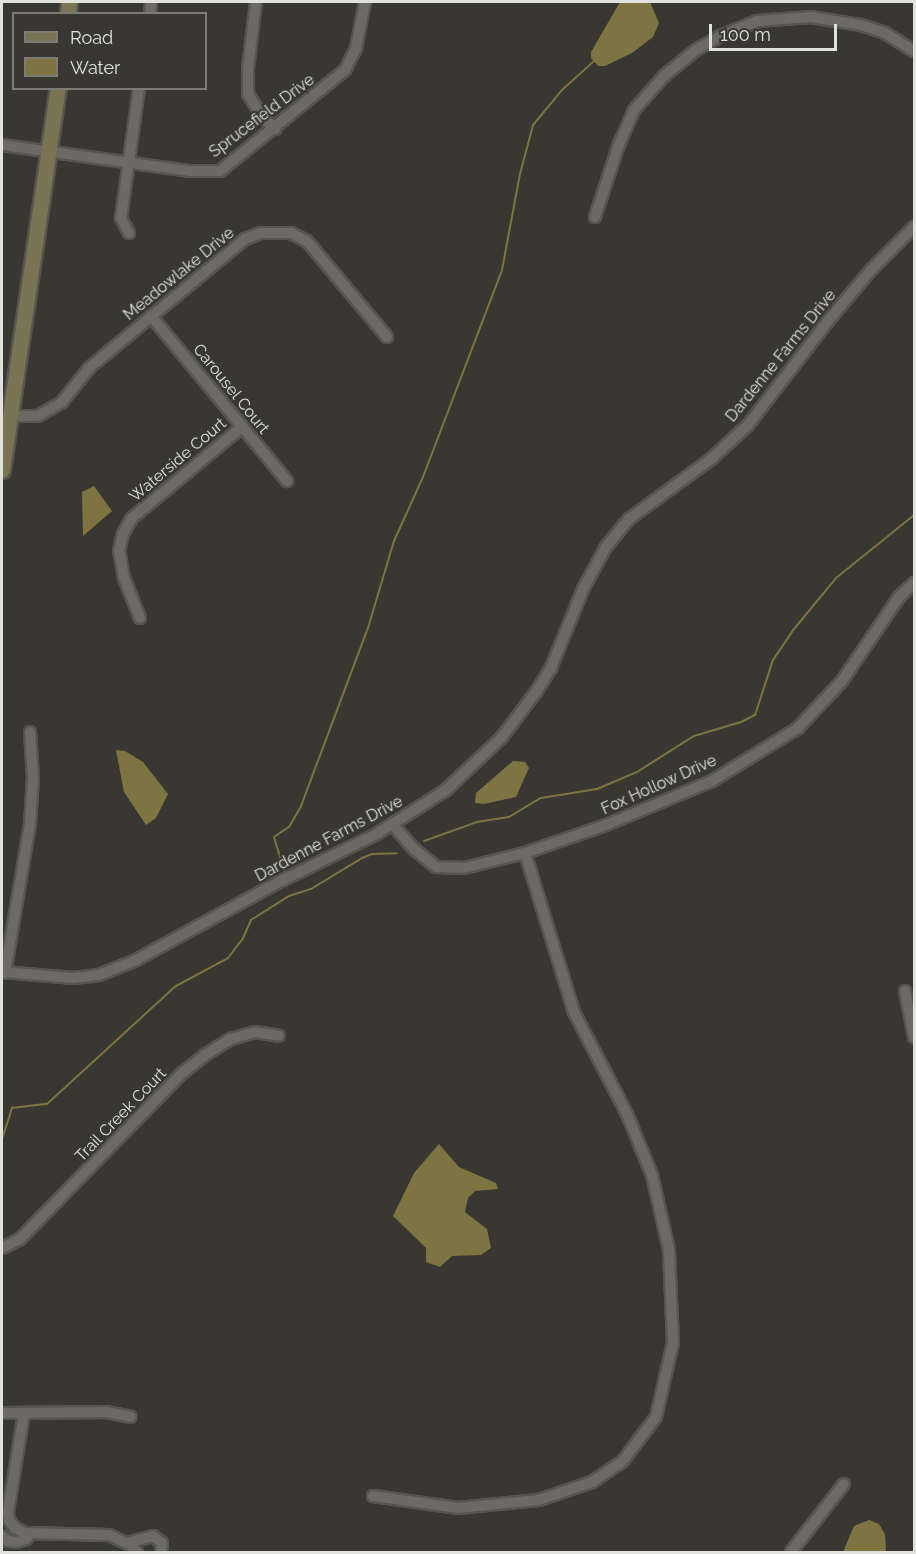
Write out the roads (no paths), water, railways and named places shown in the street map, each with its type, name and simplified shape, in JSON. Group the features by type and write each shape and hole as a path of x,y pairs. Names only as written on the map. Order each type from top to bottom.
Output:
{"main road":[{"path":"2,470 58,90"}],"street":[{"path":"256,2 248,68 248,94 261,115 275,129"},
{"name":"Sprucefield Drive","path":"2,145 190,171 220,171 275,129 345,70 356,48 365,2"},
{"path":"595,217 618,147 634,110 664,76 696,50 720,36 757,21 811,17 861,25 885,33 915,51"},
{"path":"129,233 121,218 139,90"},
{"name":"Dardenne Farms Drive","path":"3,972 57,978 99,975 136,960 393,825 446,790 501,737 551,668 583,589 606,547 629,519 710,460 748,425 828,321 871,270 915,227"},
{"name":"Meadowlake Drive","path":"11,416 38,416 62,402 89,368 245,239 261,233 282,232 307,241 387,337"},
{"name":"Carousel Court","path":"151,316 287,482"},
{"name":"Waterside Court","path":"140,618 122,569 119,551 123,534 132,518 242,427"},
{"name":"Fox Hollow Drive","path":"393,825 414,849 436,867 464,868 525,853 606,825 712,781 798,728 842,681 899,597 915,583"},
{"path":"3,972 30,824 33,777 30,732"},
{"path":"373,1496 458,1508 539,1500 592,1482 622,1462 656,1417 673,1343 669,1250 652,1175 627,1114 574,1012 525,853"},
{"path":"905,991 915,1037"},
{"name":"Trail Creek Court","path":"2,1248 20,1239 173,1082 205,1055 231,1040 255,1032 279,1036"},
{"path":"2,1413 106,1412 131,1417"},
{"path":"24,1413 8,1512 9,1520 15,1528 30,1533 96,1533 127,1543 137,1552"},
{"path":"791,1552 844,1484"},
{"path":"2,1522 8,1512"},
{"path":"2,1536 8,1541 17,1542 26,1539 30,1533"},
{"path":"127,1543 153,1536 162,1543 161,1552"}],"water":[{"path":"620,2 650,2 659,23 653,37 632,53 605,66 598,66 591,58 591,52"},
{"path":"94,486 112,511 83,536 82,492"},
{"path":"116,750 125,751 143,762 168,794 156,818 146,825 124,792"},
{"path":"513,761 525,762 529,768 516,797 484,804 475,803 476,793"},
{"path":"439,1144 459,1167 496,1183 498,1189 475,1191 468,1198 465,1212 487,1229 491,1248 481,1255 452,1256 440,1267 426,1262 426,1248 393,1216 414,1173"},
{"path":"869,1520 879,1524 885,1534 886,1552 843,1552 854,1526"}],"waterway":[{"path":"284,870 274,837 289,827 301,806 368,628 394,541 423,477 502,270 520,174 533,125 562,90 594,61"},
{"path":"424,841 477,822 509,817 541,798 597,789 637,772 694,736 741,722 755,715 773,660 794,629 836,578 914,515"},
{"path":"2,1139 12,1108 47,1104 176,986 228,958 243,938 251,920 289,896 311,889 362,858 372,854 397,853"}]}
